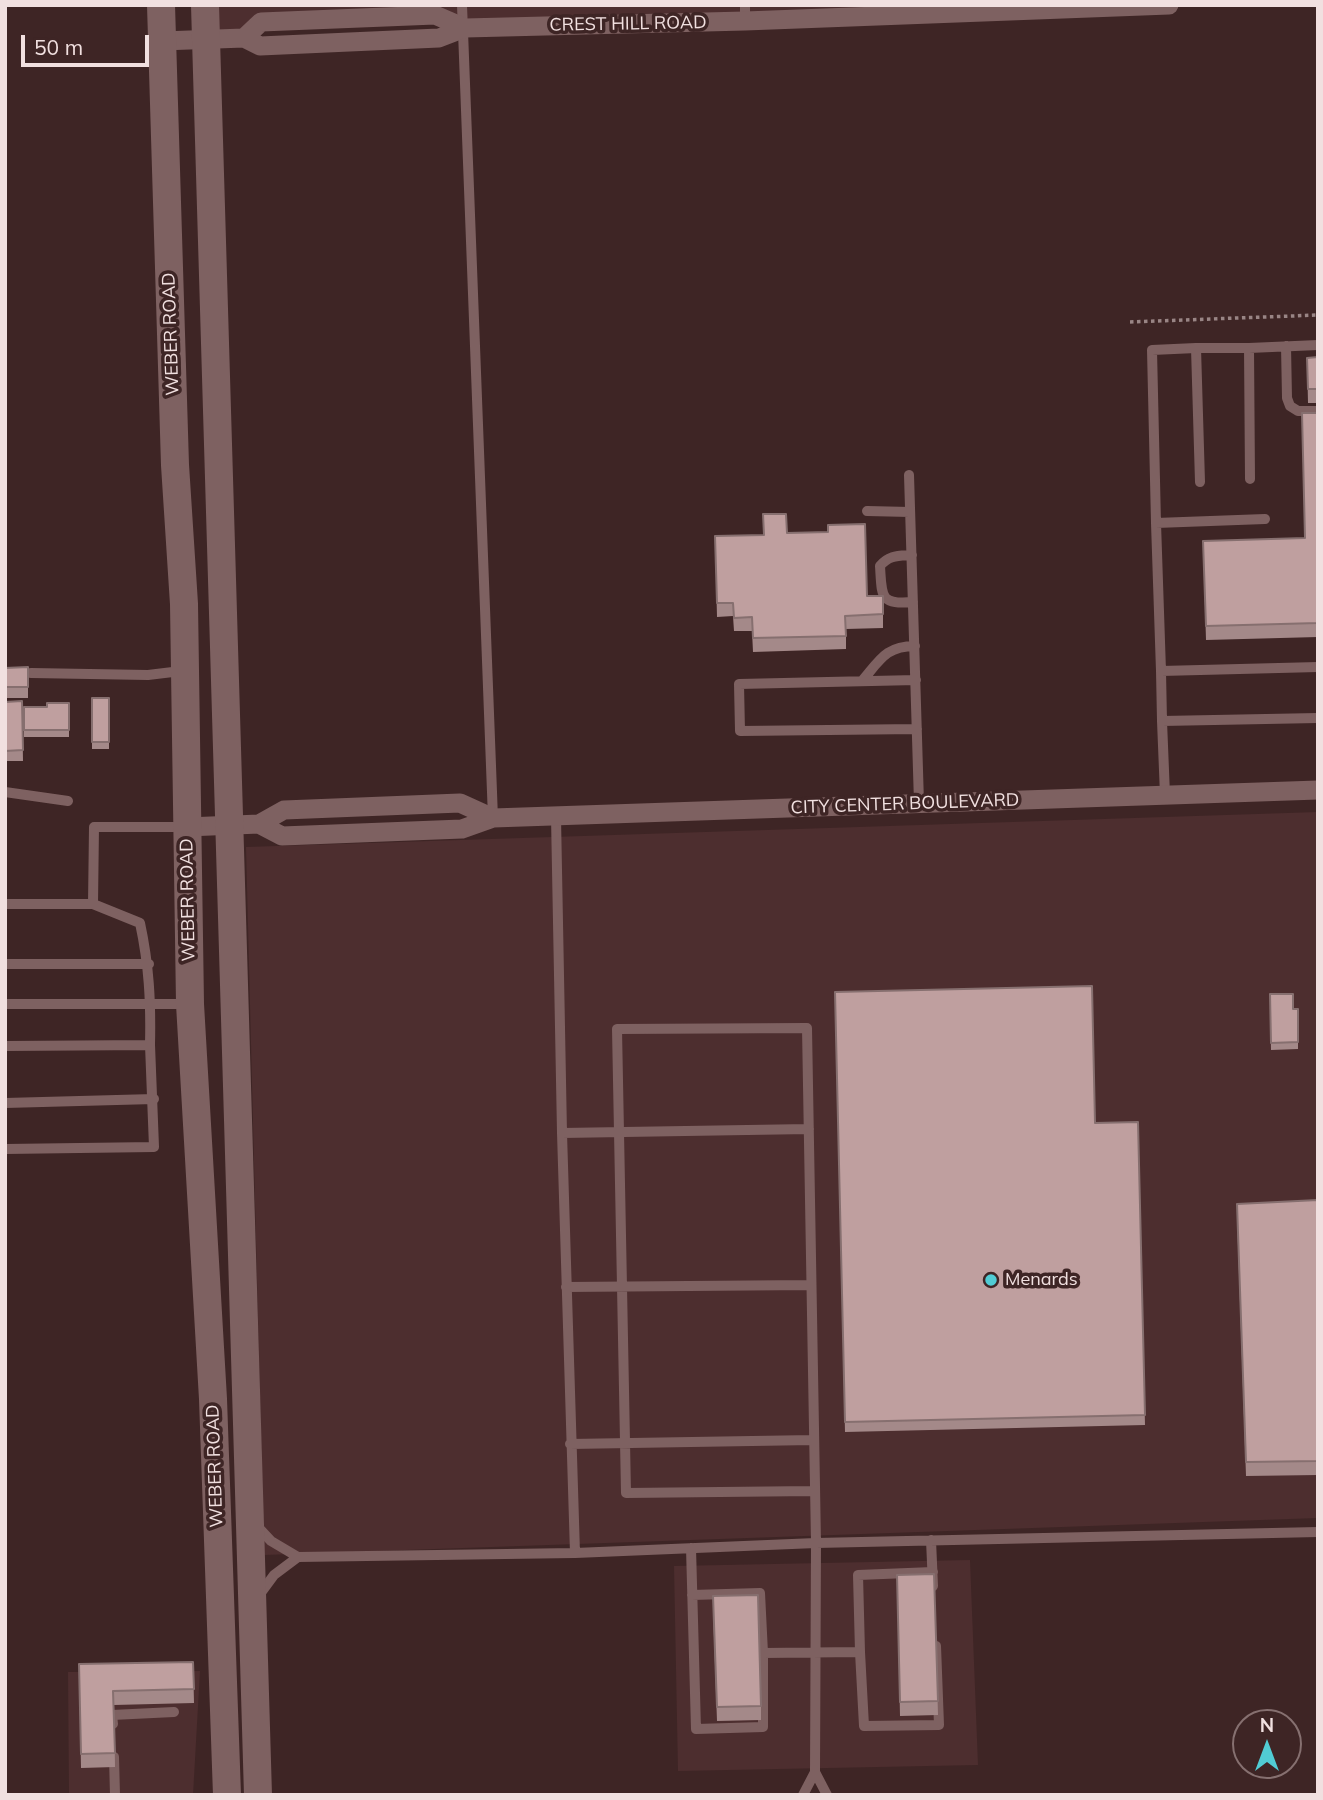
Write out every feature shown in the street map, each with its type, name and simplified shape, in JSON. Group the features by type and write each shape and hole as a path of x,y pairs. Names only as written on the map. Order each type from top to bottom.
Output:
{"main road":[{"name":"WEBER ROAD","path":"161,5 175,451 184,604 190,1004 213,1399 227,1795"},
{"name":"WEBER ROAD","path":"205,5 258,1795"}],"street":[{"name":"CREST HILL ROAD","path":"162,41 244,38 260,46 439,38 465,28 745,13 1169,5"},
{"name":"CITY CENTER BOULEVARD","path":"229,825 258,824 284,810 460,803 493,818 1318,790"},
{"path":"187,827 229,825"}],"lane":[{"path":"462,5 465,28 493,818"},
{"path":"1165,795 1152,350 1318,345"},
{"path":"1286,346 1287,398 1290,406 1298,411 1318,411"},
{"path":"1196,348 1200,482"},
{"path":"1249,348 1250,479"},
{"path":"909,475 919,803"},
{"path":"867,511 910,512"},
{"path":"1156,523 1265,519"},
{"path":"912,555 893,556 885,559 880,566 882,593 887,601 895,604 913,602"},
{"path":"862,681 888,651 900,646 915,646"},
{"path":"1161,671 1318,667"},
{"path":"31,673 148,675 185,671"},
{"path":"916,680 739,684 740,731 917,729"},
{"path":"1162,721 1318,718"},
{"path":"5,792 68,801"},
{"path":"556,817 570,1444 575,1553"},
{"path":"93,904 94,827 187,827"},
{"path":"5,904 93,904 141,923 149,964 153,1099 153,1147 5,1149"},
{"path":"5,964 149,964"},
{"path":"5,1004 190,1004"},
{"path":"803,1795 815,1772 816,1653 816,1543 807,1028 617,1029 626,1493 814,1491"},
{"path":"5,1046 150,1045"},
{"path":"5,1103 153,1099"},
{"path":"562,1133 809,1129"},
{"path":"566,1287 811,1285"},
{"path":"570,1444 813,1440"},
{"path":"248,1515 271,1541 298,1557 575,1553 816,1543 1318,1532"},
{"path":"932,1540 934,1600"},
{"path":"691,1548 692,1595 696,1729 763,1727 760,1593 692,1595"},
{"path":"251,1610 274,1575 298,1557"},
{"path":"933,1572 858,1575 864,1726 939,1725 936,1641"},
{"path":"763,1653 860,1652"},
{"path":"115,1795 113,1715 174,1712"},
{"path":"815,1772 827,1795"}],"path":[{"path":"1130,322 1318,315"}],"shaded area":[{"path":"212,5 889,5 889,9 213,31"},
{"path":"1318,812 1318,1518 264,1555 246,847"},
{"path":"970,1560 978,1765 678,1771 674,1566"},
{"path":"200,1671 193,1795 69,1795 68,1672"}],"building":[{"path":"1318,357 1318,389 1308,389 1307,358"},
{"path":"1302,413 1318,413 1318,623 1206,626 1203,541 1305,538"},
{"path":"763,514 786,514 787,533 828,532 828,525 865,524 867,596 883,596 883,614 845,616 846,636 753,638 752,617 734,618 733,603 717,603 715,536 764,535"},
{"path":"28,667 28,687 5,687 5,668"},
{"path":"92,698 109,698 109,742 92,742"},
{"path":"22,701 23,750 5,751 5,702"},
{"path":"47,703 69,703 69,730 24,730 24,707 47,707"},
{"name":"Menards","path":"1092,986 1095,1123 1138,1122 1145,1415 845,1422 835,992"},
{"path":"1270,994 1293,994 1293,1009 1298,1009 1298,1042 1271,1043"},
{"path":"1318,1200 1318,1461 1246,1462 1237,1204"},
{"path":"934,1574 938,1701 900,1702 897,1575"},
{"path":"758,1595 761,1706 717,1707 713,1596"},
{"path":"193,1662 194,1689 113,1691 115,1753 81,1754 79,1664"}],"place":[{"name":"Menards","path":"991,1280"}]}
